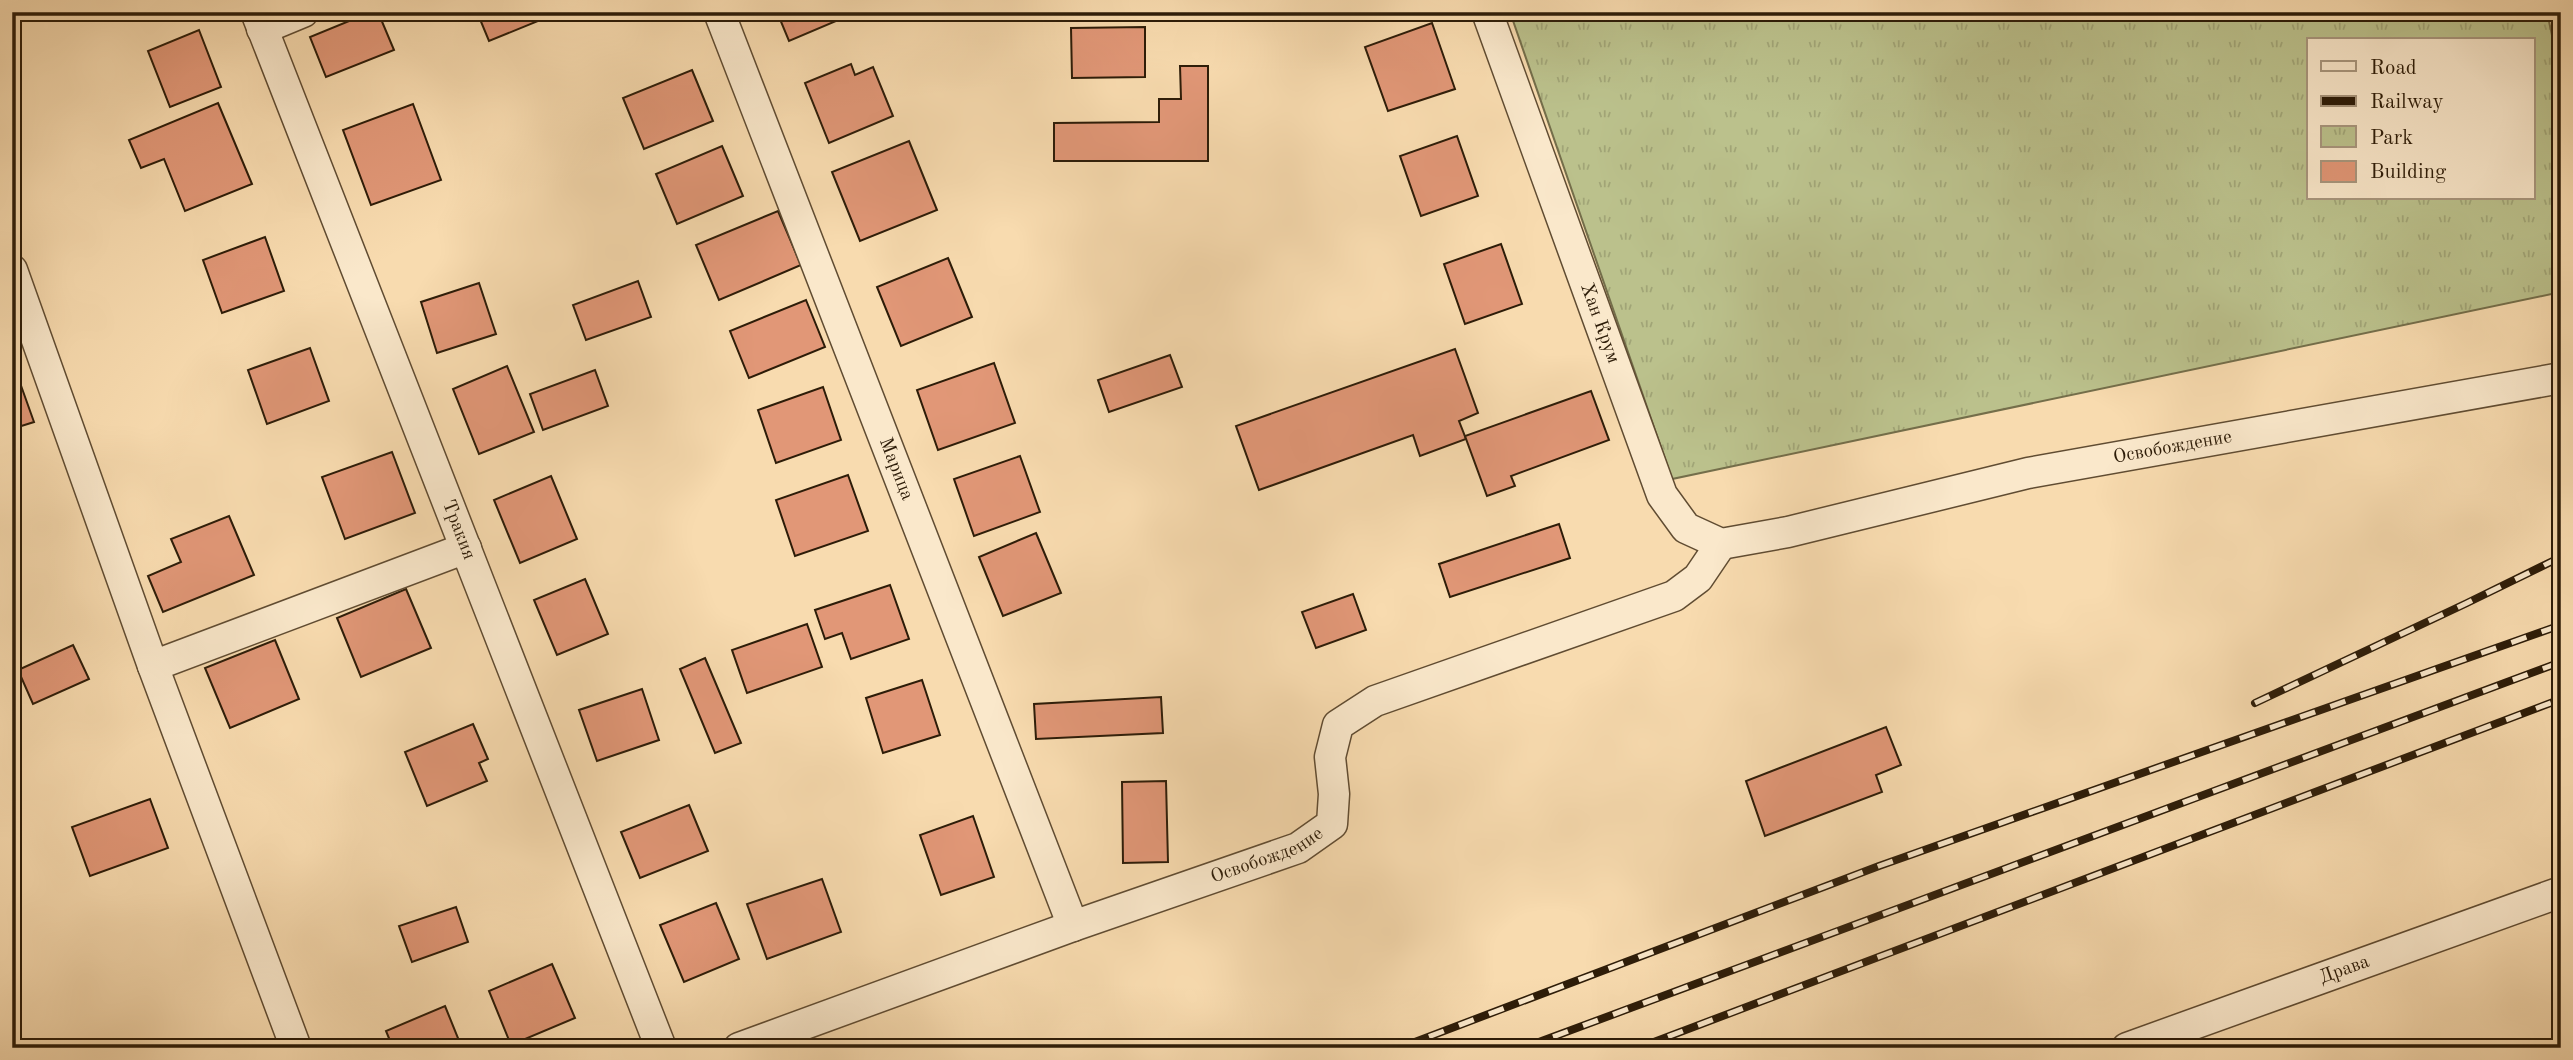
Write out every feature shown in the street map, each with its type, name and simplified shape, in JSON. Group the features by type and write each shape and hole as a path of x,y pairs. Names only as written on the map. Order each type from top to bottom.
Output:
{"street":[{"path":"259,20 303,12"},
{"name":"Марица","path":"719,12 1073,926"},
{"name":"Хан Крум","path":"1487,12 1662,495 1686,528 1721,544"},
{"name":"Тракия","path":"259,20 661,1048"},
{"path":"12,270 153,666 296,1048"},
{"name":"Освобождение","path":"739,1048 1073,926 1298,848 1332,824 1334,794 1330,757 1338,725 1375,701 1674,596 1698,578 1721,544 1788,532 2028,472 2561,378"},
{"path":"153,666 466,548"},
{"name":"Драва","path":"2126,1048 2561,892"}],"green space":[{"path":"1510,12 2547,12 2561,77 2561,292 1672,479"}],"building":[{"path":"371,12 378,12 394,50 326,77 310,37"},
{"path":"477,12 541,12 543,19 489,41"},
{"path":"777,12 854,12 855,13 789,41"},
{"path":"1432,23 1455,89 1388,111 1365,47"},
{"path":"1145,27 1145,77 1072,78 1071,28"},
{"path":"199,30 221,87 170,107 148,51"},
{"path":"851,64 855,75 873,67 893,116 829,143 805,83"},
{"path":"1180,66 1208,66 1208,161 1054,161 1054,123 1159,122 1159,99 1181,99"},
{"path":"692,70 713,121 644,149 623,98"},
{"path":"218,103 252,184 185,211 164,159 141,168 129,140"},
{"path":"413,104 441,180 371,205 343,130"},
{"path":"1457,136 1478,196 1421,216 1400,156"},
{"path":"909,141 937,210 860,241 832,172"},
{"path":"722,146 743,196 677,224 656,174"},
{"path":"778,211 801,265 719,300 696,245"},
{"path":"265,237 284,291 222,313 203,260"},
{"path":"1501,244 1522,304 1465,324 1444,264"},
{"path":"948,258 972,317 901,346 877,287"},
{"path":"638,281 651,317 586,340 573,305"},
{"path":"479,283 496,334 437,353 421,302"},
{"path":"806,300 825,347 749,378 730,331"},
{"path":"310,348 329,401 267,424 248,370"},
{"path":"1455,349 1478,413 1459,421 1466,439 1420,456 1413,435 1259,490 1236,426"},
{"path":"1170,355 1182,387 1109,412 1098,380"},
{"path":"994,363 1015,423 938,450 917,390"},
{"path":"14,366 34,422 12,429 12,367"},
{"path":"507,366 534,432 479,454 453,389"},
{"path":"595,370 608,406 543,430 530,394"},
{"path":"823,387 841,440 776,463 758,410"},
{"path":"1591,391 1609,440 1511,476 1515,486 1487,496 1465,436"},
{"path":"392,452 415,513 345,539 322,477"},
{"path":"1020,456 1040,512 974,536 954,479"},
{"path":"848,475 868,531 795,556 776,500"},
{"path":"551,476 577,539 520,563 494,500"},
{"path":"229,516 254,575 163,612 148,576 181,562 171,539"},
{"path":"1559,524 1570,558 1450,597 1439,564"},
{"path":"1036,533 1061,593 1003,616 979,557"},
{"path":"585,579 608,634 557,655 534,600"},
{"path":"890,585 909,639 851,659 842,633 825,639 815,610"},
{"path":"406,589 431,648 361,677 337,618"},
{"path":"1353,594 1366,630 1316,648 1302,612"},
{"path":"807,624 822,667 747,693 732,650"},
{"path":"275,640 299,699 230,728 205,668"},
{"path":"73,645 89,679 33,704 18,670"},
{"path":"705,658 741,743 715,753 680,669"},
{"path":"922,680 940,735 883,753 866,698"},
{"path":"642,689 659,740 597,761 579,710"},
{"path":"1161,697 1163,733 1036,739 1034,704"},
{"path":"473,724 488,759 479,763 487,781 427,806 405,752"},
{"path":"1886,727 1901,765 1876,775 1882,792 1765,836 1746,781"},
{"path":"1166,781 1168,862 1123,863 1122,782"},
{"path":"150,799 168,848 90,876 72,827"},
{"path":"689,805 708,851 640,878 621,832"},
{"path":"973,816 994,877 941,895 920,835"},
{"path":"822,879 841,932 767,959 747,904"},
{"path":"716,903 739,959 684,982 660,925"},
{"path":"456,907 468,942 412,962 399,926"},
{"path":"552,964 575,1018 511,1045 489,991"},
{"path":"445,1006 462,1048 393,1048 386,1031"}],"railway":[{"path":"2255,703 2561,557"},
{"path":"1399,1048 1879,866 2561,625"},
{"path":"1523,1048 2561,662"},
{"path":"1638,1048 2561,699"}]}
